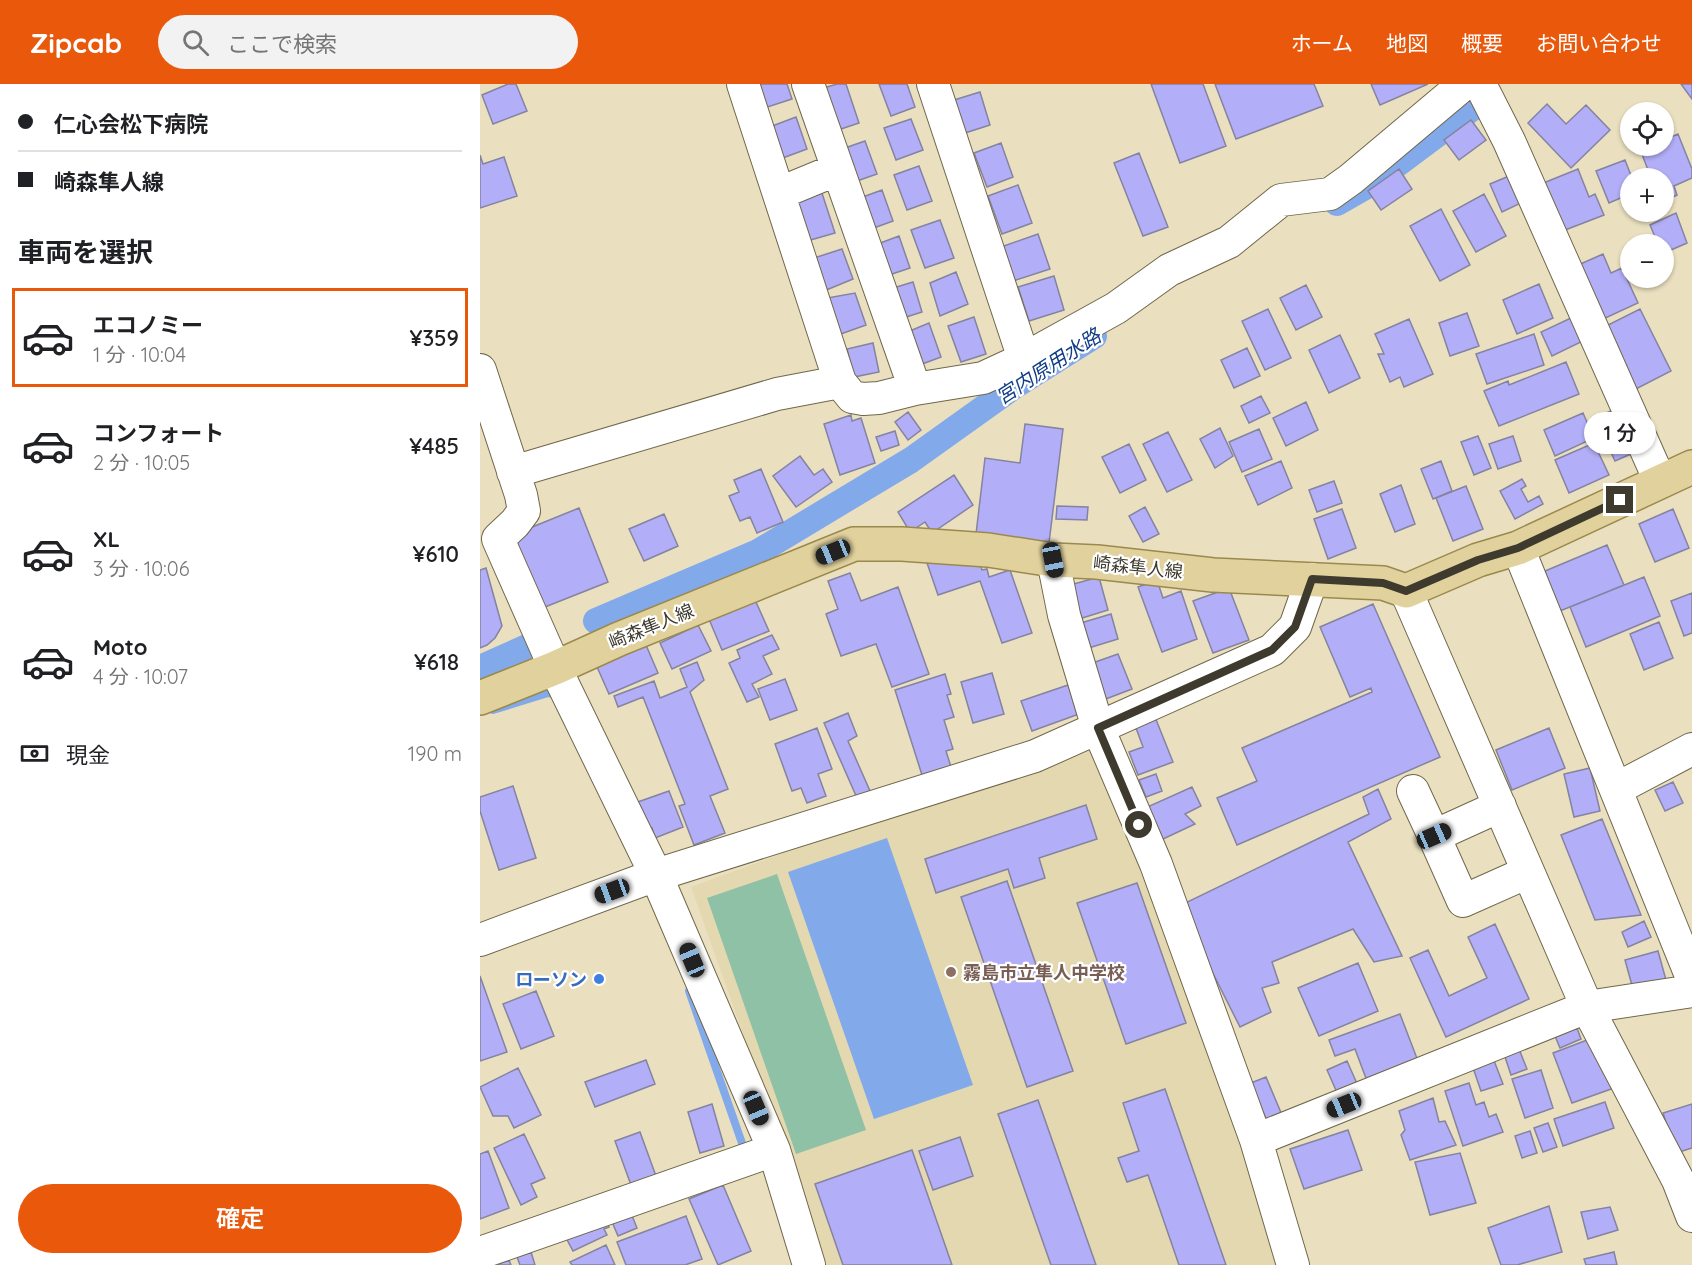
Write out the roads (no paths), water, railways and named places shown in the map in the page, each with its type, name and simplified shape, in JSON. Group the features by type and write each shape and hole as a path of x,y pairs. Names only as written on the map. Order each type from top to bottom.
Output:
{"main road":[{"path":"1406,591 1478,560 1518,548 1692,467"},
{"name":"崎森隼人線","path":"480,698 854,544 902,544 988,550 1053,560 1097,562 1213,575 1383,583 1406,591"}],"street":[{"path":"743,84 840,381 852,397 862,399 879,398 915,389 983,378 1024,359 1116,308 1169,270 1229,242 1281,200 1330,194 1464,84"},
{"path":"807,84 915,389"},
{"path":"933,84 1024,359"},
{"path":"1480,84 1509,141 1660,481"},
{"path":"780,193 838,169"},
{"path":"480,370 524,511 515,523 489,542 555,668 656,875 774,1150 809,1265"},
{"path":"513,472 777,394 840,381"},
{"path":"1518,548 1692,978"},
{"path":"1053,560 1064,615 1098,728 1156,864 1256,1140 1293,1265"},
{"path":"480,940 656,875 1035,756 1272,650 1295,627 1312,579"},
{"path":"1406,591 1587,1007 1685,1178 1692,1216"},
{"path":"1616,789 1692,749"},
{"path":"1413,791 1463,901 1528,872"},
{"path":"1434,836 1500,806"},
{"path":"1256,1140 1587,1007 1692,991"},
{"path":"480,1254 774,1150"}],"water":[{"path":"887,838 973,1085 874,1119 788,872"}],"waterway":[{"name":"宮内原用水路","path":"1337,203 1372,183 1487,97"},
{"name":"宮内原用水路","path":"596,621 758,552 911,460 1013,387 1094,336"},
{"name":"宮内原用水路","path":"480,668 534,644"},
{"path":"493,710 548,693 559,696"},
{"path":"689,991 743,1146"}],"place":[{"name":"霧島市立隼人中学校","path":"951,972"},
{"name":"ローソン","path":"599,979"}]}
